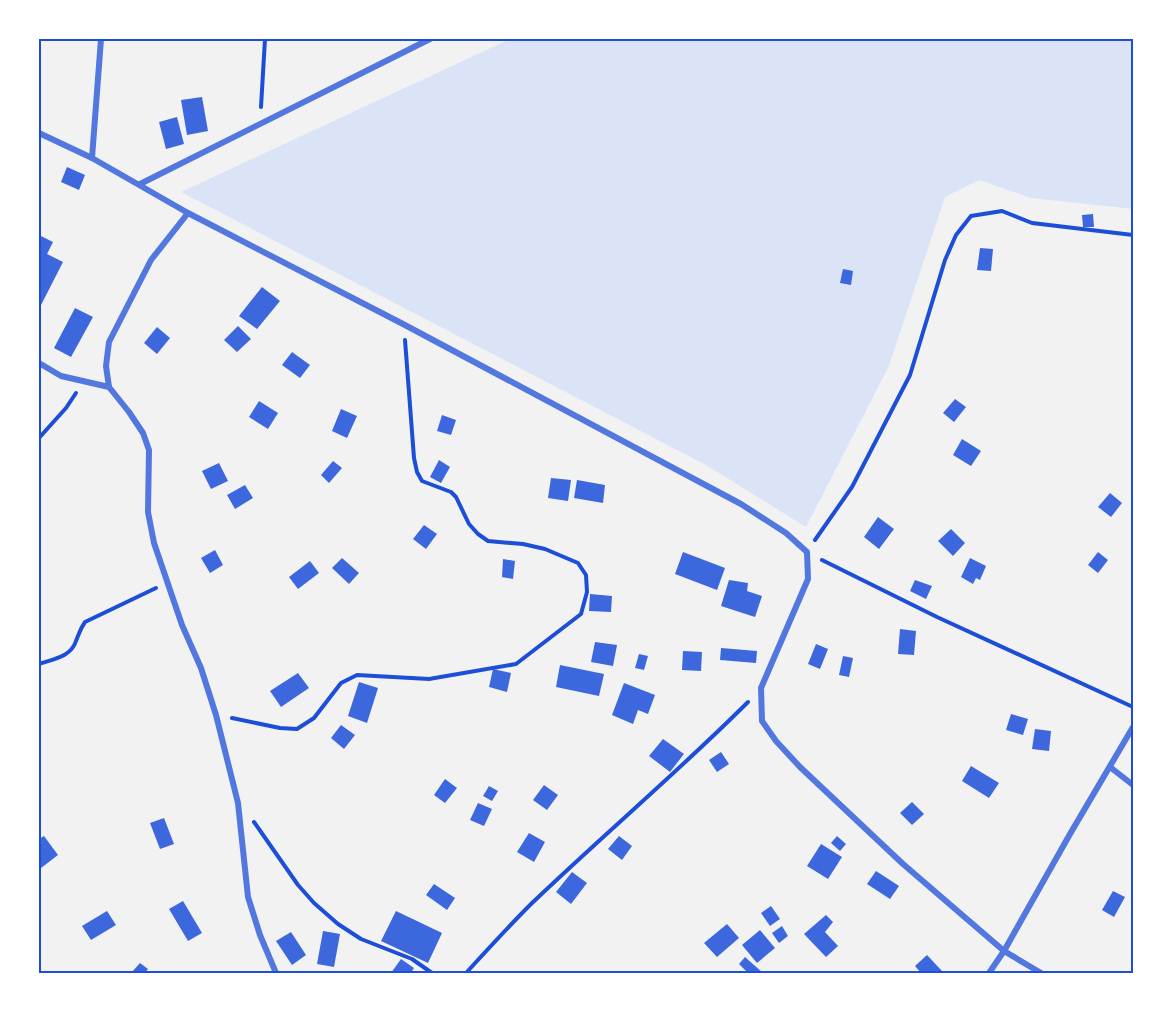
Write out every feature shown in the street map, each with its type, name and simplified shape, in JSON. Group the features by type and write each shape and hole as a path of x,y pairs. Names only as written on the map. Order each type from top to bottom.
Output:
{"street":[{"path":"92,158 101,39"},
{"path":"140,184 430,39"},
{"path":"39,132 92,158 188,213 404,324 741,504 786,533 807,552 808,579 761,688 762,721 776,741 800,766 896,857 1004,951 1041,973"},
{"path":"188,213 151,260 108,342 106,366 109,387 143,433 149,450 148,512 154,543 182,625 201,668 216,715 238,803 248,897 260,935 276,973"},
{"path":"39,363 61,376 82,383 109,387"},
{"path":"989,973 1004,951 1133,727"},
{"path":"1110,767 1133,785"}],"path":[{"path":"260,123 265,39"},
{"path":"1133,235 1032,223 1002,211 971,216 956,235 945,260 910,375 852,487 807,552 937,617 1133,707"},
{"path":"216,715 280,728 297,729 314,718 342,683 357,675 429,679 516,664 581,614 587,592 586,575 578,563 544,549 523,544 488,541 469,524 456,497 451,492 430,486 422,481 414,458 404,324"},
{"path":"39,438 66,408 82,383"},
{"path":"39,664 63,656 72,650 85,622 167,583"},
{"path":"466,973 530,905 691,759 761,688"},
{"path":"238,803 267,837 298,885 314,903 338,924 361,939 412,959 432,973"}],"shaded area":[{"path":"510,39 1133,39 1133,209 1031,198 979,180 945,197 889,366 806,527 706,465 181,192"}],"building":[{"path":"202,97 208,131 187,135 181,100"},
{"path":"177,117 184,144 166,149 159,122"},
{"path":"67,167 85,175 79,190 61,182"},
{"path":"1093,214 1094,227 1083,227 1082,215"},
{"path":"39,235 53,242 47,254 63,262 39,309"},
{"path":"980,248 993,249 991,271 977,270"},
{"path":"843,269 853,271 851,285 840,283"},
{"path":"262,287 280,301 257,329 239,316"},
{"path":"75,308 93,317 71,357 54,348"},
{"path":"238,326 251,339 237,352 224,340"},
{"path":"157,327 170,338 157,354 144,343"},
{"path":"292,352 310,365 300,378 282,365"},
{"path":"955,399 966,407 954,422 943,413"},
{"path":"259,401 278,413 268,429 249,417"},
{"path":"341,409 357,416 347,438 332,431"},
{"path":"442,415 456,420 451,435 437,431"},
{"path":"962,439 981,451 971,466 953,455"},
{"path":"439,460 450,467 441,483 430,477"},
{"path":"333,461 342,468 329,483 321,475"},
{"path":"219,463 228,481 211,489 202,471"},
{"path":"551,478 571,480 568,501 548,498"},
{"path":"577,480 605,485 603,503 574,498"},
{"path":"245,485 253,498 235,509 227,495"},
{"path":"1110,493 1122,503 1111,517 1098,507"},
{"path":"878,517 894,529 879,549 864,537"},
{"path":"424,525 437,534 426,549 413,539"},
{"path":"951,529 965,543 953,556 938,541"},
{"path":"215,550 223,565 210,573 201,558"},
{"path":"683,552 725,568 717,590 675,574"},
{"path":"1098,552 1108,560 1098,573 1088,565"},
{"path":"342,558 359,573 349,584 332,568"},
{"path":"970,558 986,566 980,580 976,578 973,584 961,577"},
{"path":"503,559 515,561 513,579 502,577"},
{"path":"310,561 319,573 298,589 289,577"},
{"path":"729,580 748,583 747,591 762,596 755,617 721,606"},
{"path":"915,580 932,586 926,599 910,591"},
{"path":"590,594 612,596 611,612 589,611"},
{"path":"900,629 916,631 914,655 898,654"},
{"path":"595,642 617,645 613,666 591,662"},
{"path":"816,644 828,649 820,669 808,664"},
{"path":"721,648 757,651 756,663 720,660"},
{"path":"683,651 702,652 701,671 682,670"},
{"path":"639,654 648,656 644,670 635,668"},
{"path":"843,656 853,658 849,677 839,675"},
{"path":"560,665 604,674 599,696 556,687"},
{"path":"493,669 511,673 507,692 489,687"},
{"path":"298,673 309,688 281,707 270,691"},
{"path":"359,682 378,688 367,723 348,716"},
{"path":"624,683 655,695 648,714 638,710 633,724 612,715"},
{"path":"1011,714 1028,719 1023,735 1006,730"},
{"path":"341,725 355,735 344,749 331,738"},
{"path":"1035,729 1051,731 1049,751 1032,749"},
{"path":"663,739 684,754 670,772 649,756"},
{"path":"721,752 729,764 717,772 709,760"},
{"path":"971,766 999,783 989,798 962,781"},
{"path":"445,779 457,788 445,803 434,795"},
{"path":"544,785 558,795 547,810 533,800"},
{"path":"489,786 498,791 492,801 483,796"},
{"path":"912,802 924,814 912,825 900,813"},
{"path":"478,803 492,809 484,826 470,820"},
{"path":"164,818 174,844 160,849 150,823"},
{"path":"529,833 545,842 534,862 517,852"},
{"path":"44,836 58,855 41,868 39,839"},
{"path":"619,836 632,846 622,860 608,849"},
{"path":"837,836 846,844 840,851 831,843"},
{"path":"821,844 842,857 828,879 807,866"},
{"path":"876,871 899,886 890,899 867,884"},
{"path":"572,872 587,883 571,904 556,892"},
{"path":"434,884 455,898 447,910 426,895"},
{"path":"1113,891 1125,897 1114,917 1102,910"},
{"path":"183,901 202,933 188,941 169,909"},
{"path":"771,906 780,919 770,926 761,913"},
{"path":"107,911 116,925 91,940 82,926"},
{"path":"396,911 442,933 428,963 381,941"},
{"path":"826,915 833,922 825,932 838,946 826,957 804,934"},
{"path":"727,924 739,938 717,957 704,943"},
{"path":"782,926 788,936 779,943 772,933"},
{"path":"760,930 775,948 757,963 742,945"},
{"path":"323,931 340,934 334,967 317,964"},
{"path":"291,932 306,955 292,965 276,941"},
{"path":"927,955 942,971 921,973 915,966"},
{"path":"745,957 763,973 748,973 739,964"},
{"path":"401,959 414,968 411,973 391,973"},
{"path":"140,963 148,969 145,973 131,973"}]}
